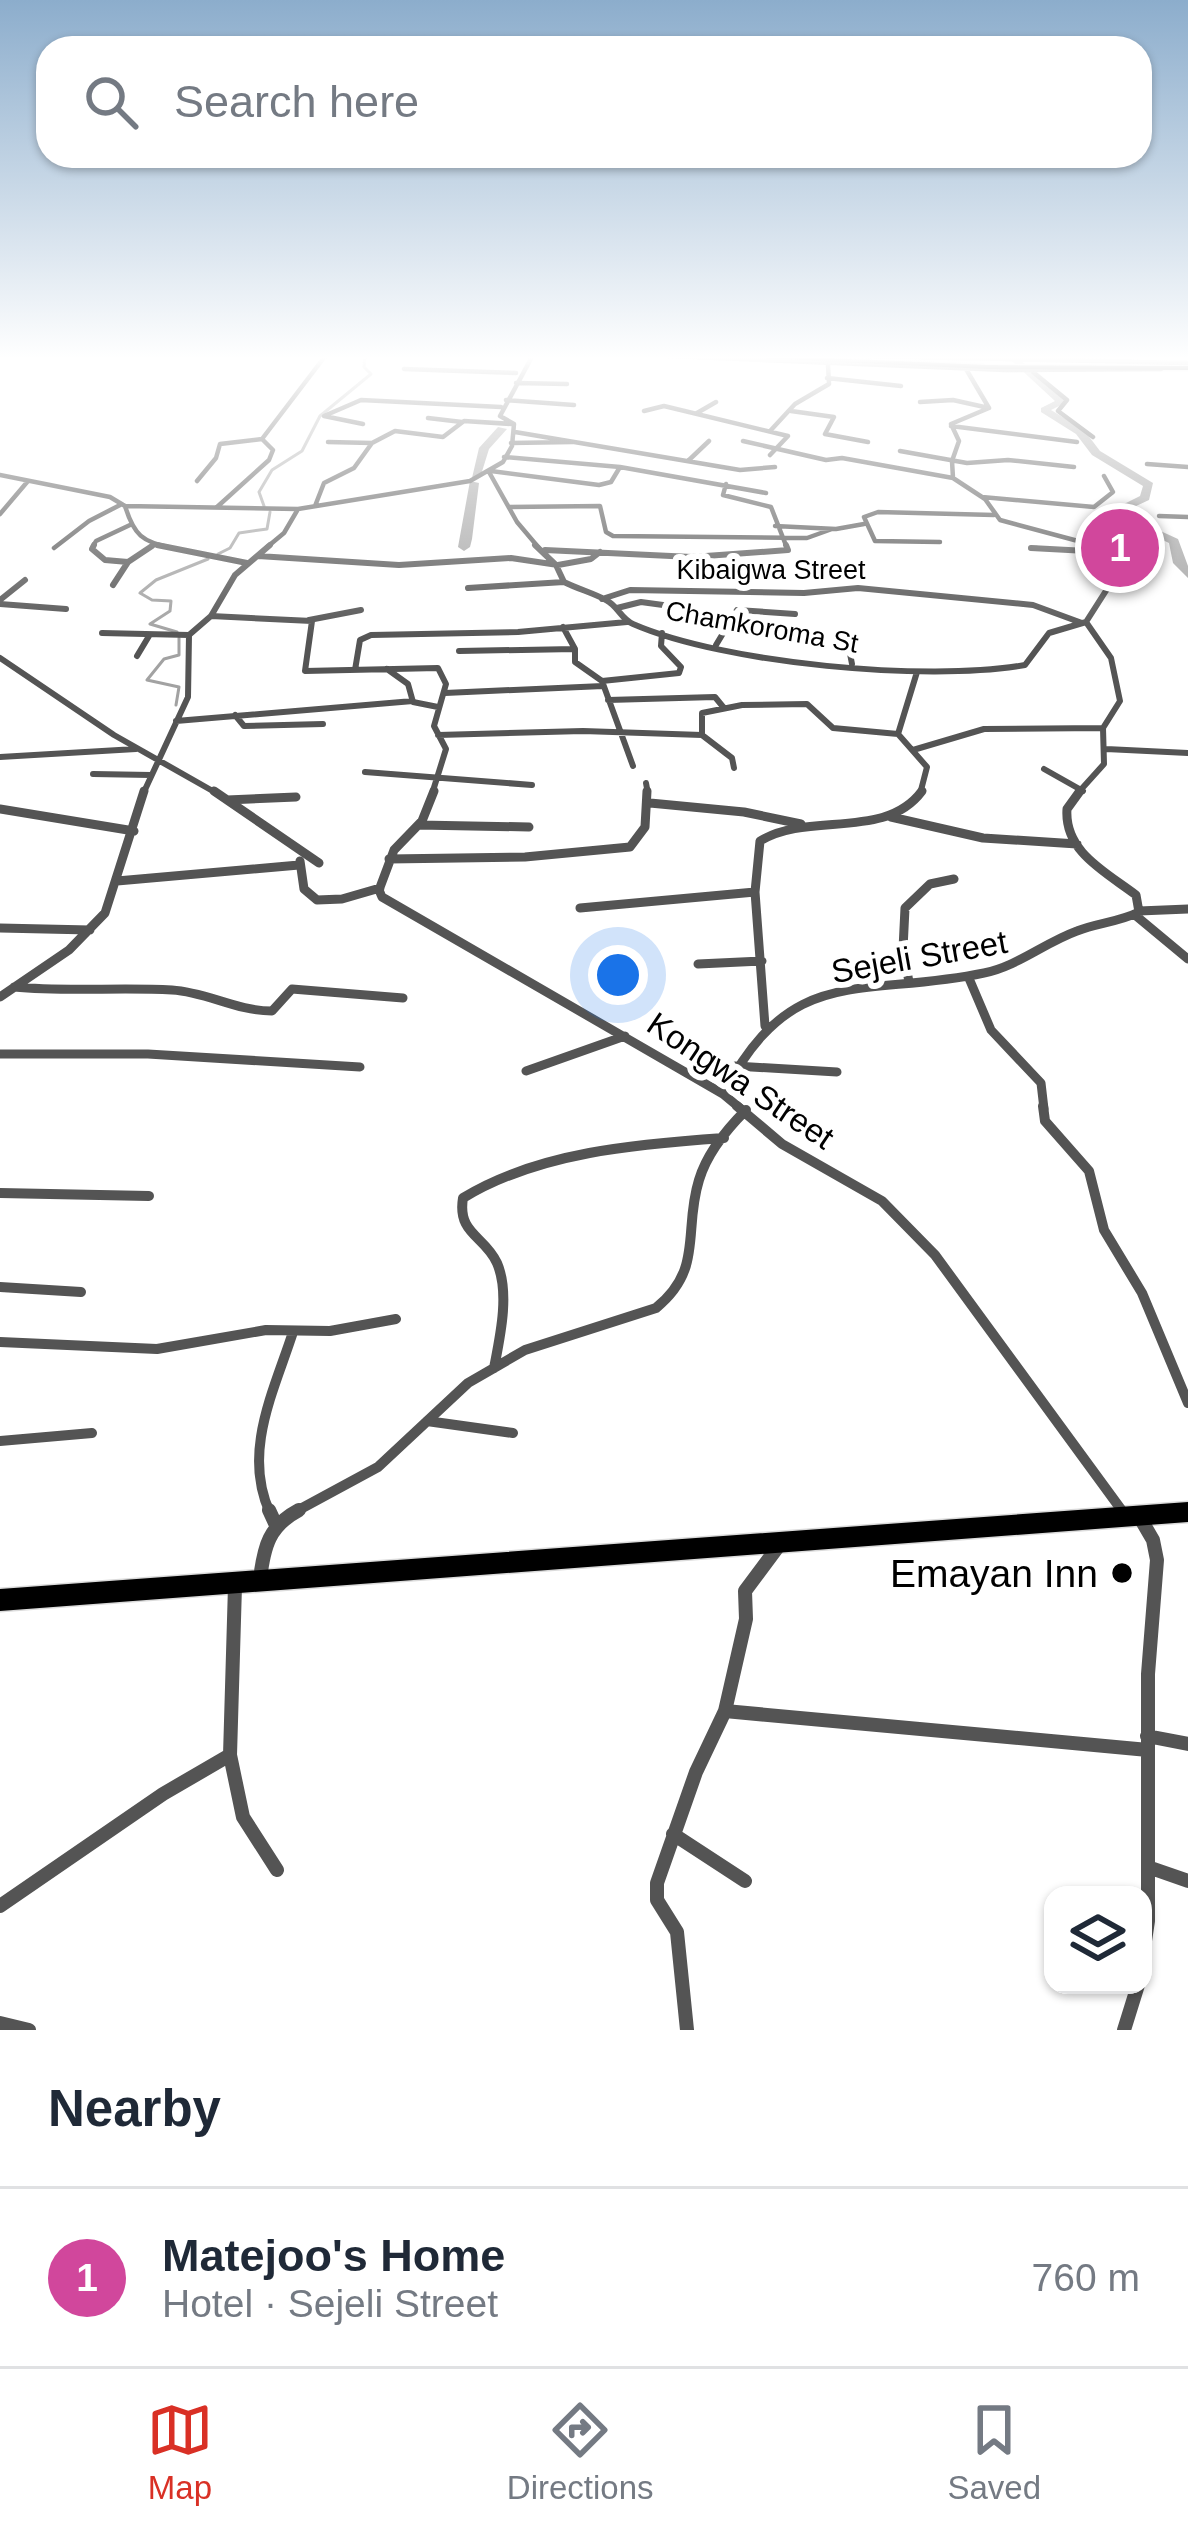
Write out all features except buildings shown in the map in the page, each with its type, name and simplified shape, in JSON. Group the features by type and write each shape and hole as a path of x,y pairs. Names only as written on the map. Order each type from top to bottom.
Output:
{"highway":[{"path":"0,1600 1188,1512"}],"street":[{"path":"197,482 219,450"},
{"path":"217,508 269,460 273,450"},
{"path":"315,506 324,483 354,468 367,450"},
{"path":"0,475 124,505 298,509 390,492 447,489 490,471 507,450"},
{"path":"633,450 740,470 775,466"},
{"path":"689,460 700,450"},
{"path":"770,454 775,450"},
{"path":"787,450 953,478 982,497 994,515"},
{"path":"953,478 956,450"},
{"path":"1004,450 1010,460"},
{"path":"900,451 952,461 1010,460 1074,467"},
{"path":"503,457 620,467 766,493"},
{"path":"1148,464 1188,467"},
{"path":"490,471 603,485 611,482 620,467"},
{"path":"544,550 692,557 788,549 770,506 723,495 740,470"},
{"path":"468,588 564,582 558,566 530,541 494,490 490,471"},
{"path":"908,481 924,473"},
{"path":"982,497 1094,507 1113,492 1104,476"},
{"path":"0,514 28,481"},
{"path":"124,505 139,539 152,546 248,563"},
{"path":"54,548 88,521 124,505"},
{"path":"509,507 598,506 610,536 818,537 832,529"},
{"path":"102,633 189,634 211,616 224,587 284,533 298,509"},
{"path":"940,542 875,541 864,524 866,514 994,515 1072,538 1087,551 1109,591 1084,622 1106,646 1117,680 1118,709 1103,728 1104,764 1067,810 1077,844 1090,863 1136,896 1137,913 1188,958"},
{"path":"1159,516 1188,517"},
{"path":"775,526 832,529 864,524"},
{"path":"128,562 105,560 92,548 96,541 130,525"},
{"path":"113,585 128,562 152,546"},
{"path":"1031,548 1087,551"},
{"path":"257,556 399,565 511,558 558,566 591,559 600,552"},
{"path":"0,602 26,580"},
{"name":"Chamkoroma St","path":"564,582 617,608 627,622 662,633 917,673 952,675 1019,667 1032,659 1049,633 1084,622"},
{"name":"Kibaigwa Street","path":"602,599 630,590 804,593 858,588 1033,605 1084,622"},
{"path":"0,602 66,609"},
{"path":"617,608 641,602 685,608"},
{"path":"211,616 309,620 361,610"},
{"path":"716,645 737,610 795,614"},
{"path":"301,850 299,866 306,894 317,900 380,888 389,859 418,825 446,755 434,726 446,683 436,667 305,671 314,623 309,620"},
{"path":"356,670 360,640 371,634 627,622"},
{"path":"563,627 577,664 602,683 633,766"},
{"path":"445,693 679,673 681,667 661,646 662,633"},
{"path":"846,633 852,664"},
{"path":"0,997 69,950 105,913 151,775 188,697 189,634"},
{"path":"137,656 149,636"},
{"path":"459,651 575,649"},
{"path":"2,661 86,718 227,800 319,863"},
{"path":"387,669 408,684 413,701"},
{"path":"898,734 917,673"},
{"path":"608,700 715,697 724,708"},
{"path":"176,722 413,701 438,707"},
{"path":"702,734 701,713 809,704 833,728 898,734 927,766 929,781 902,812 891,817"},
{"path":"235,715 244,726 323,724"},
{"path":"913,750 953,732 995,724 1103,728"},
{"path":"438,735 702,734 732,758 734,768"},
{"path":"0,757 142,749"},
{"path":"1106,749 1188,753"},
{"path":"1044,769 1054,779 1082,791"},
{"path":"365,772 532,785"},
{"path":"93,774 151,775"},
{"path":"389,859 525,857 630,847 639,841 650,803 646,783"},
{"path":"227,800 296,797"},
{"path":"650,803 744,812 806,825"},
{"path":"0,808 134,831"},
{"path":"765,1026 755,892 763,836 806,825 891,817 983,838 1077,844"},
{"path":"418,825 529,827"},
{"path":"117,880 299,866"},
{"path":"909,982 902,949 905,908 930,884 954,879"},
{"name":"Kongwa Street","path":"380,888 382,896 418,919 746,1109 782,1144 867,1191 900,1216 935,1255 1153,1540 1157,1560 1147,1743 1147,1886"},
{"path":"580,908 755,892"},
{"name":"Sejeli Street","path":"723,1094 735,1066 765,1026 841,988 968,976 1030,960 1070,934 1137,913 1188,909"},
{"path":"0,928 90,930"},
{"path":"698,964 762,961"},
{"path":"968,976 991,1030 1039,1080 1046,1122 1089,1171 1104,1230 1142,1293 1188,1403"},
{"path":"14,987 74,993 177,990 257,1013 272,1011 292,988 403,998"},
{"path":"526,1071 625,1036"},
{"path":"0,1054 148,1054 360,1067"},
{"path":"735,1066 837,1072"},
{"path":"260,1579 263,1553 275,1523 378,1467 468,1383 525,1351 656,1308 670,1298 691,1253 699,1179 746,1109"},
{"path":"494,1368 503,1323 497,1263 470,1239 460,1212 463,1198 488,1178 530,1167 678,1141 724,1138"},
{"path":"0,1193 149,1196"},
{"path":"0,1286 81,1292"},
{"path":"0,1342 158,1349 266,1330 330,1331 396,1319"},
{"path":"275,1523 262,1501 256,1466 266,1406 293,1332"},
{"path":"427,1421 513,1433"},
{"path":"0,1441 92,1433"},
{"path":"687,2030 677,1932 656,1893 674,1834 725,1711 746,1618 745,1591 781,1542"},
{"path":"235,1582 230,1755 240,1815 255,1845 277,1870"},
{"path":"725,1711 1188,1744"},
{"path":"0,1906 164,1794 230,1755"},
{"path":"674,1834 745,1881"},
{"path":"1148,1867 1188,1881"},
{"path":"1124,2030 1135,1994"},
{"path":"0,2023 29,2030"}],"waterway":[{"path":"264,506 259,492 272,470 303,450"},
{"path":"476,476 484,450"},
{"path":"1094,450 1149,485 1145,498 1112,513 1174,541 1179,563 1188,574"},
{"path":"464,547 474,483"},
{"path":"218,554 230,548 239,533 267,529 270,512"},
{"path":"177,632 150,624 170,611 171,601 152,600 140,593 156,580 208,559"},
{"path":"176,705 179,687 147,680 164,659 179,655 179,638"}],"place":[{"name":"Matejoo's Home","path":"1120,548"},
{"name":"Emayan Inn","path":"1122,1573"}]}
